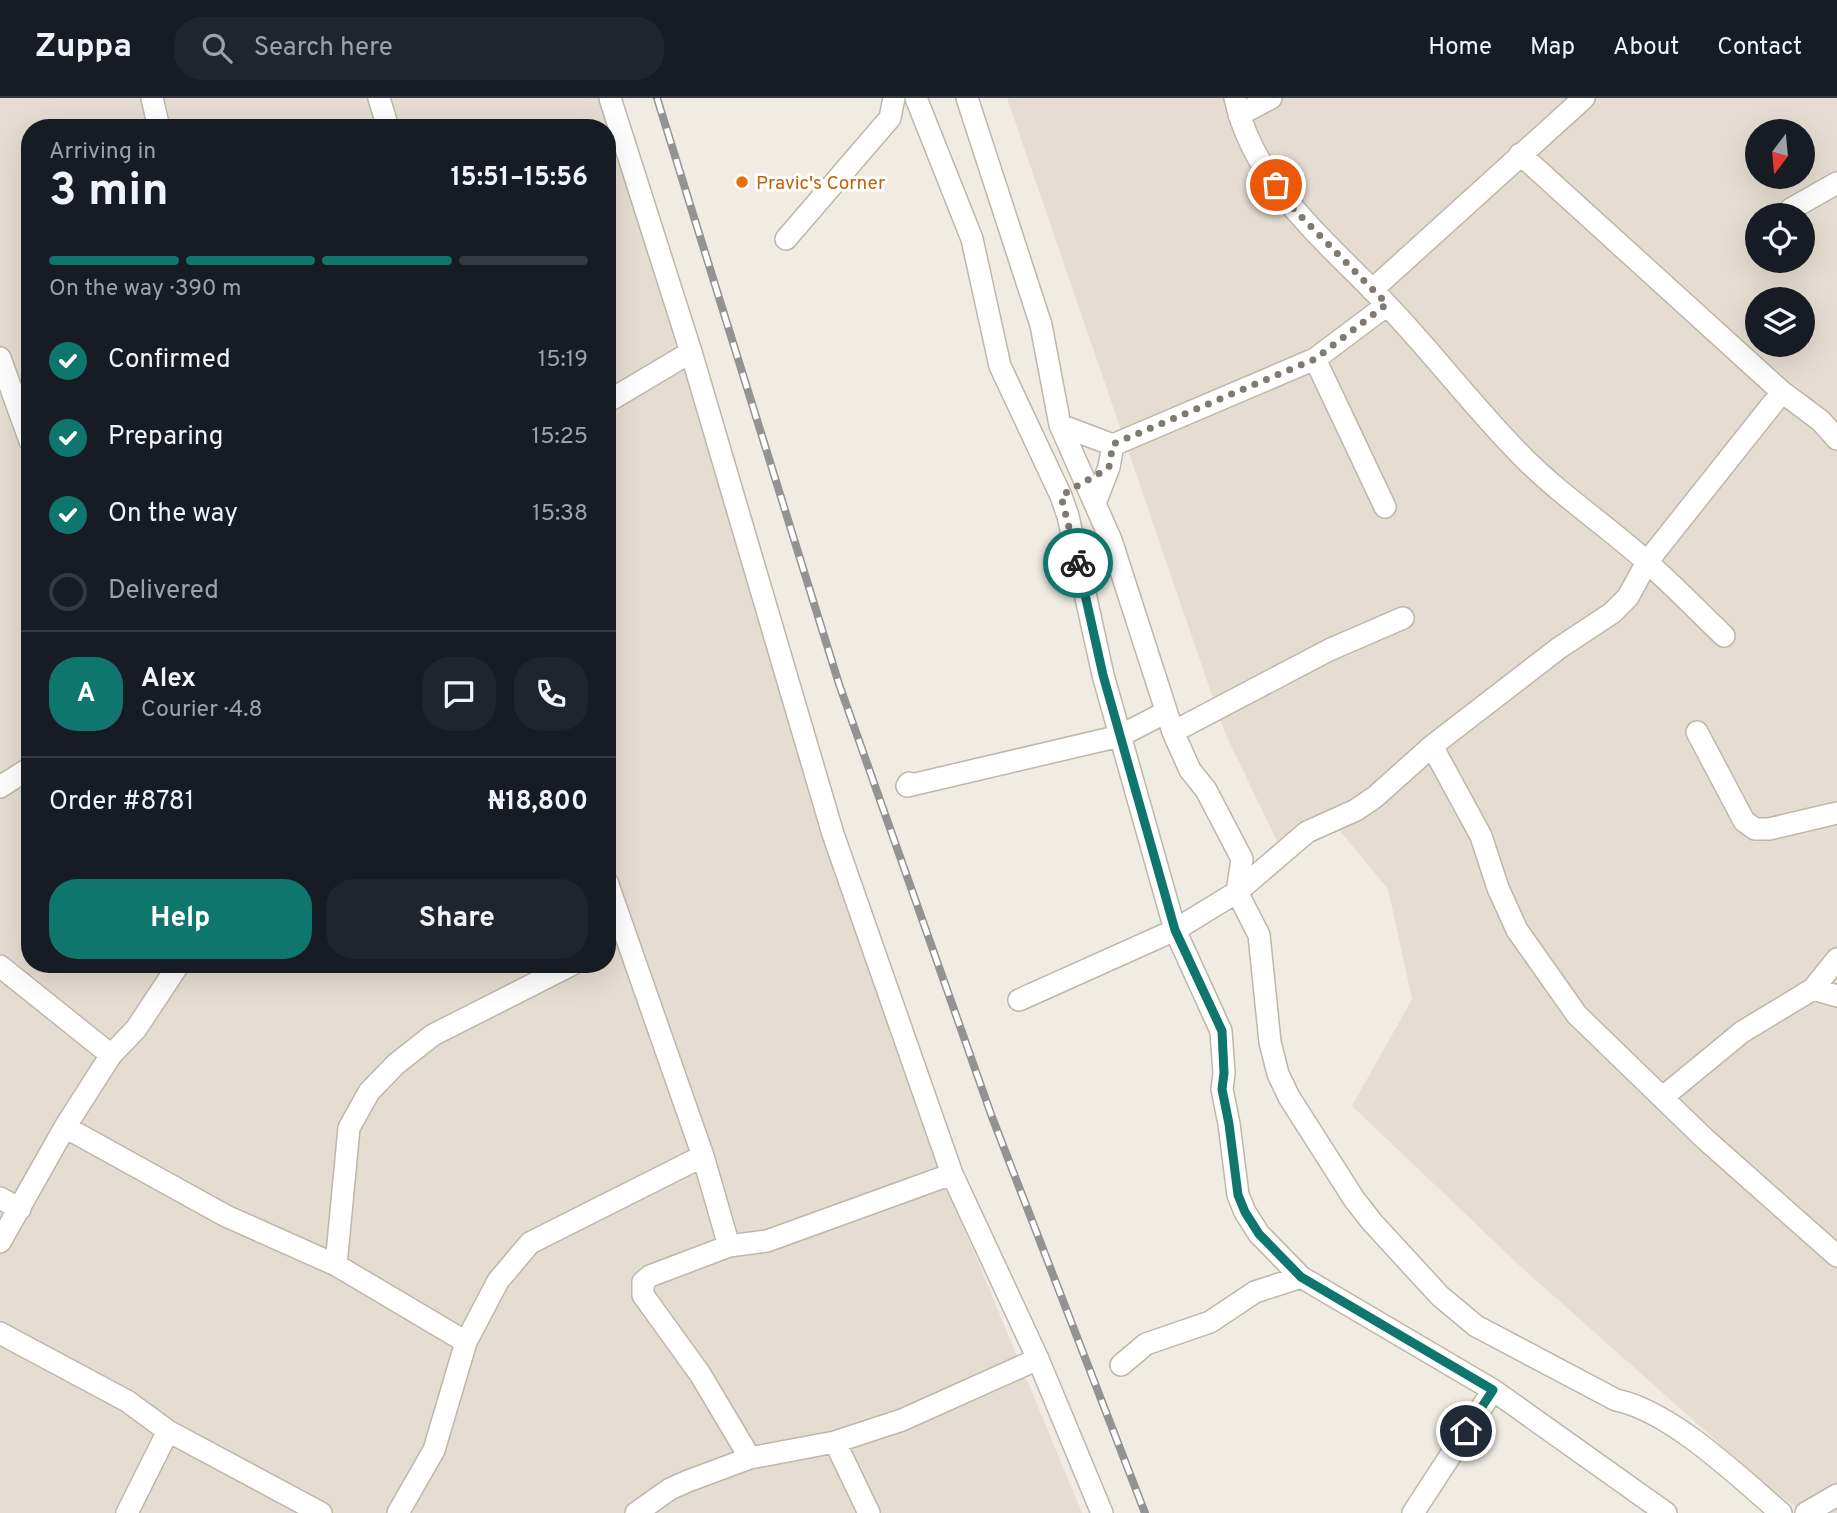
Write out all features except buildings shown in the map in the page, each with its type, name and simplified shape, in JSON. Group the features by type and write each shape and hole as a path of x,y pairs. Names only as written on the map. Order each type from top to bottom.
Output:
{"street":[{"path":"152,98 157,119"},
{"path":"379,98 385,119"},
{"path":"610,98 612,119"},
{"path":"786,239 890,118 894,98"},
{"path":"916,98 972,239 1000,366 1068,516 1103,675 1175,930 1222,1031 1222,1089 1238,1195 1245,1212 1259,1234 1301,1277 1493,1390 1666,1513"},
{"path":"967,98 1041,325 1060,425 1111,540 1170,722 1190,770 1206,790 1242,859 1237,892 1259,935 1267,1018 1278,1074 1289,1097 1354,1199 1440,1296 1476,1326 1616,1400 1631,1403 1667,1421 1781,1513"},
{"path":"1271,98 1237,107 1254,151 1287,202 1380,297 1518,452 1647,562 1724,636"},
{"path":"1060,425 1113,444 1315,359 1380,297 1520,153 1584,98"},
{"path":"616,139 691,352 833,834 952,1174 1038,1359 1102,1513"},
{"path":"1520,153 1837,439"},
{"path":"1802,203 1837,183"},
{"path":"616,397 691,352"},
{"path":"0,358 21,416"},
{"path":"1315,359 1385,507"},
{"path":"1019,1000 1175,930 1237,892 1307,832 1356,810 1375,797 1432,746 1559,648 1612,613 1628,597 1647,562 1782,392"},
{"path":"1096,501 1109,467 1113,444"},
{"path":"1061,496 1085,479 1095,477 1109,467"},
{"path":"909,783 907,786 1170,722 1403,618"},
{"path":"1697,732 1744,821 1755,829 1769,829 1837,813"},
{"path":"1432,746 1481,836 1498,888 1517,930 1577,1015 1705,1139 1837,1256"},
{"path":"0,787 21,774"},
{"path":"1242,859 1285,852"},
{"path":"616,935 703,1157 729,1246"},
{"path":"1663,1097 1742,1032 1813,989 1837,959"},
{"path":"0,966 111,1055"},
{"path":"0,1242 65,1126 111,1055 136,1030 172,973"},
{"path":"336,1265 349,1128 369,1092 396,1064 433,1035 555,973"},
{"path":"1813,989 1837,996"},
{"path":"65,1126 226,1216 336,1265 466,1342"},
{"path":"398,1513 434,1450 466,1342 498,1281 530,1243 703,1157"},
{"path":"750,1458 700,1374 643,1295 643,1282 650,1276 729,1246 768,1241 952,1174"},
{"path":"0,1198 20,1209"},
{"path":"1121,1365 1146,1343 1210,1322 1255,1292 1301,1277"},
{"path":"0,1334 127,1401 168,1431 321,1513"},
{"path":"636,1513 670,1489 750,1458 835,1442 902,1420 1038,1359"},
{"path":"1413,1513 1493,1390"},
{"path":"127,1513 168,1431"},
{"path":"835,1442 869,1513"},
{"path":"1806,1513 1837,1495"}],"shaded area":[{"path":"0,98 605,98 611,119 21,119 21,973 616,973 616,135 815,810 964,1228 1082,1513 0,1513"},
{"path":"1007,98 1837,98 1837,1513 1804,1513 1765,1484 1520,1266 1352,1106 1412,999 1388,889 1336,826 1286,860 1225,733"}],"railway":[{"path":"657,98 839,684 992,1117 1145,1513"}],"way so far":[{"path":"1078,563 1061,496 1085,479 1095,477 1109,467 1113,444 1315,359 1387,304 1287,202 1276,185"}],"place":[{"name":"Pravic's Corner","path":"742,182"}],"route":[{"path":"1078,563 1103,675 1175,930 1222,1031 1222,1089 1238,1195 1245,1212 1259,1234 1301,1277 1493,1390 1466,1431"}]}
